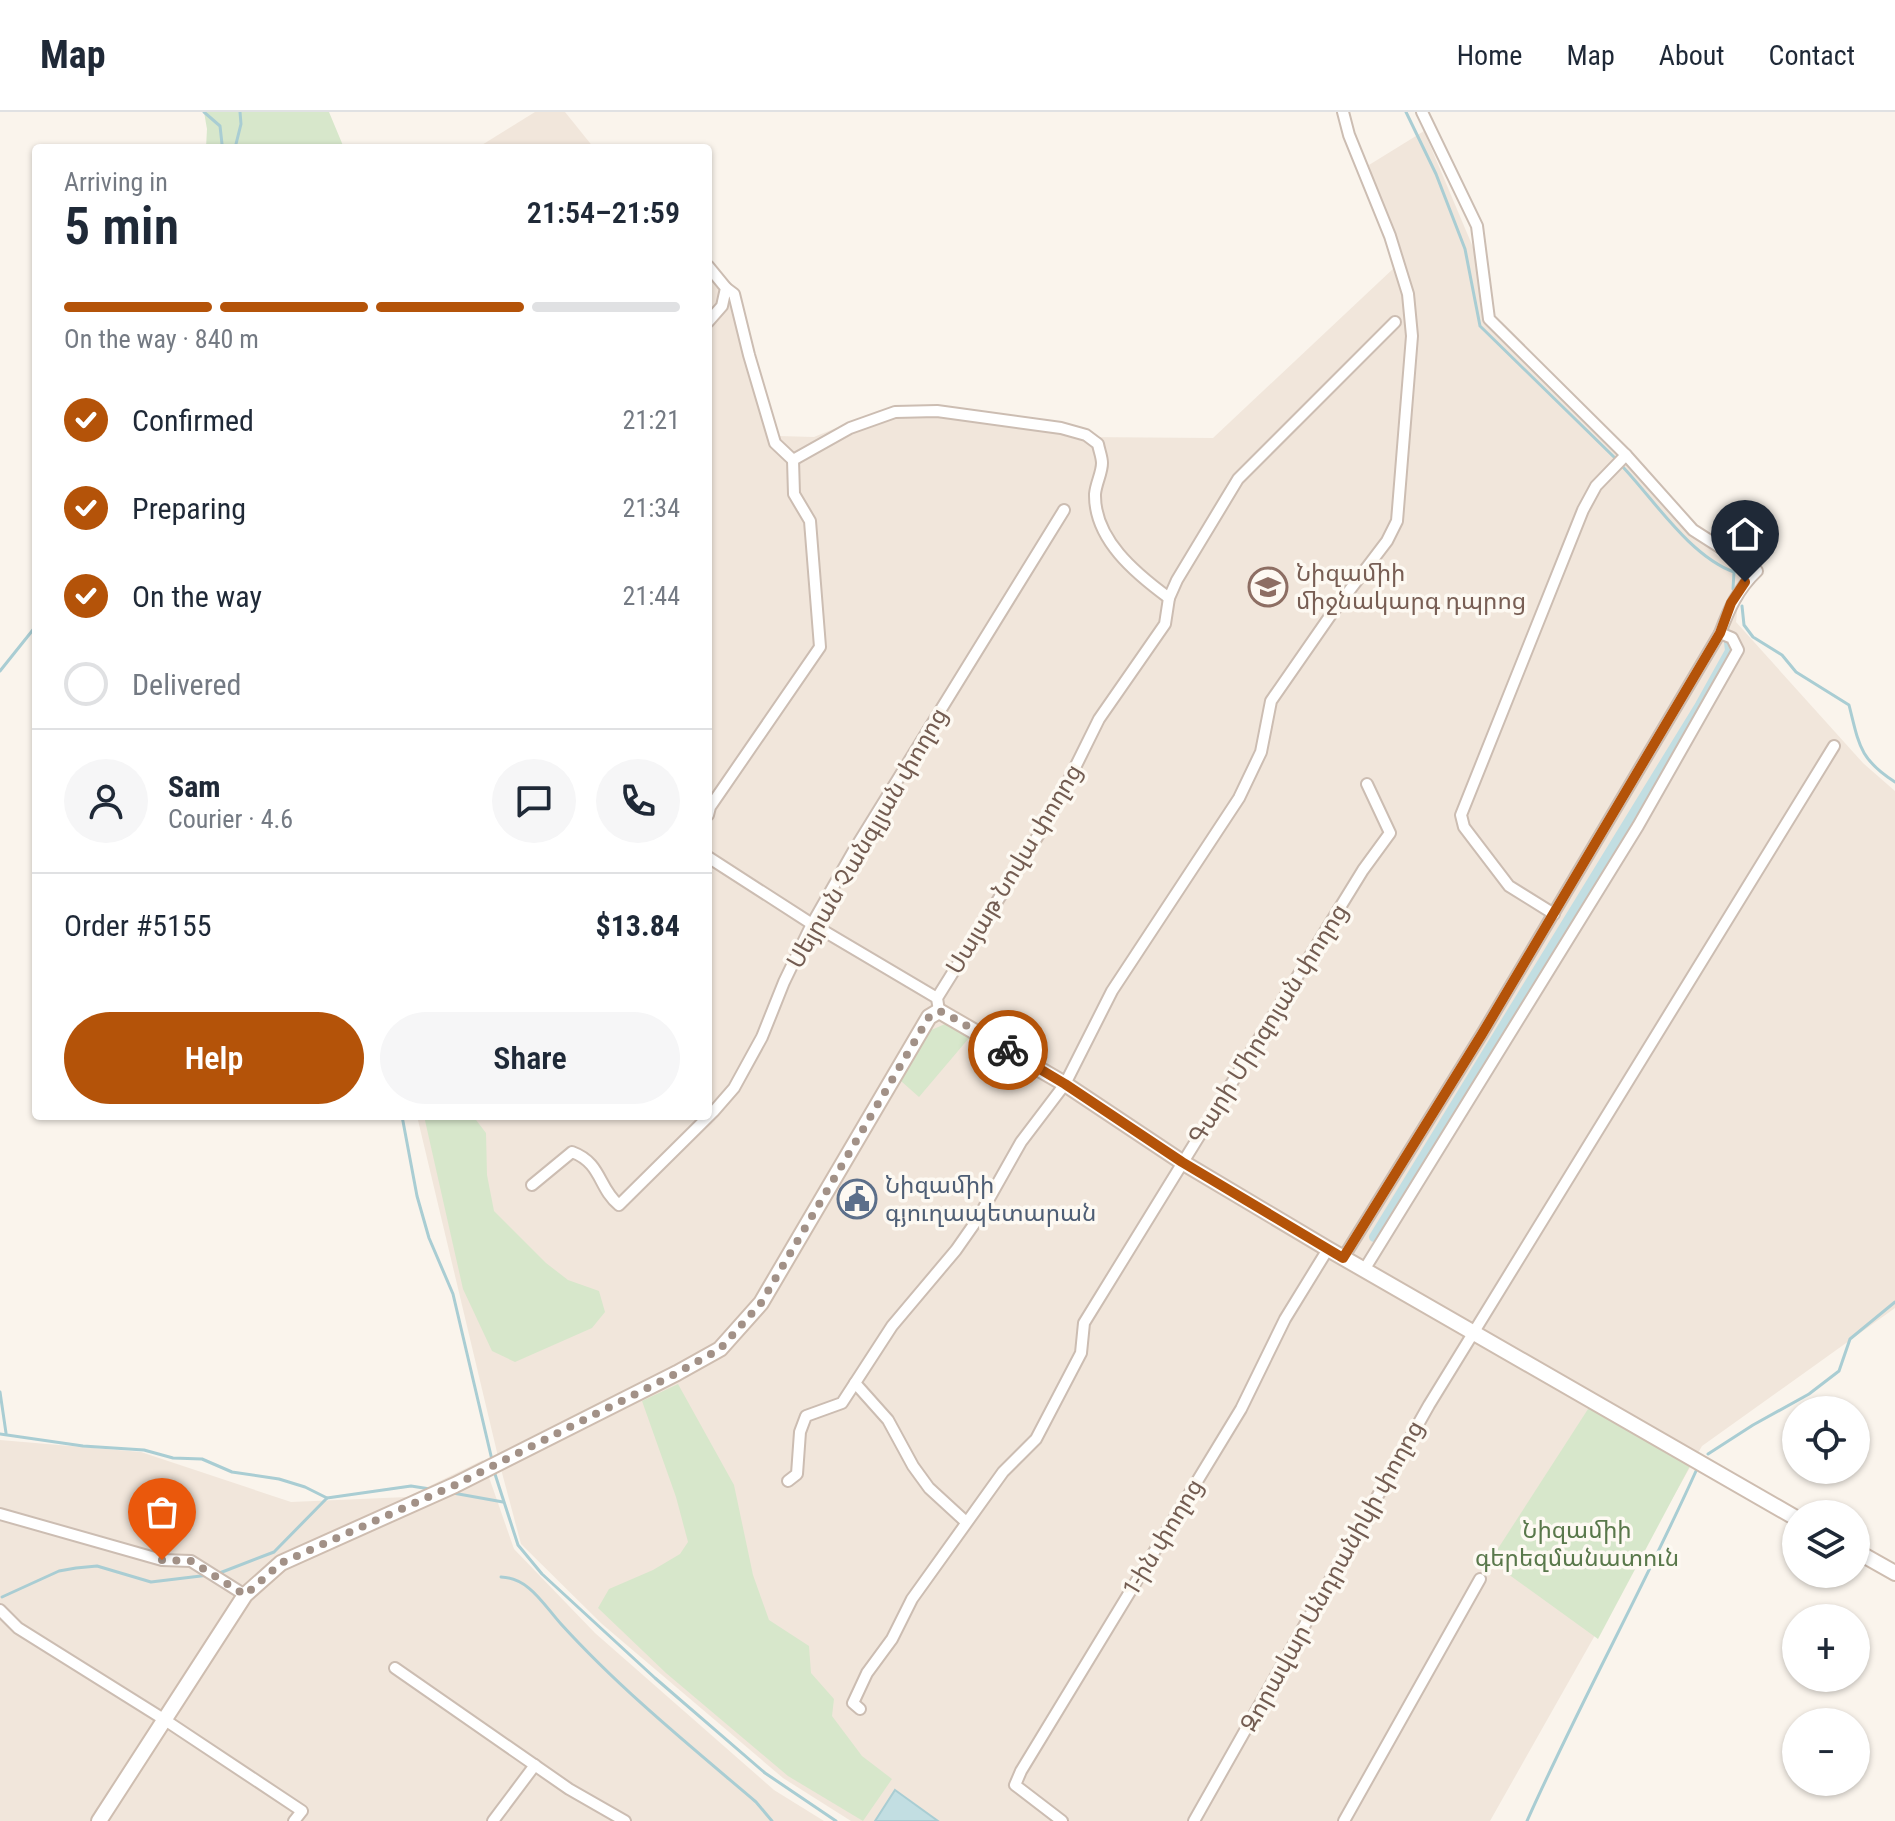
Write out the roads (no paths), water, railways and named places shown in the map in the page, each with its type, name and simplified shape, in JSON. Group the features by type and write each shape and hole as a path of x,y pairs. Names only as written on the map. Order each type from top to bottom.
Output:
{"main road":[{"path":"938,1005 1182,1162 1782,1510"},
{"name":"Սայաթ Նովա փողոց","path":"99,1821 245,1595 281,1563 455,1485 720,1349 761,1303 938,1005"},
{"path":"1870,1559 1895,1573"}],"street":[{"path":"788,1481 797,1474 800,1432 806,1416 842,1403 892,1326 977,1220 1021,1142 1065,1084 1112,991 1239,798 1261,752 1271,701 1387,541 1397,521 1412,336 1408,294 1390,236 1349,135 1343,112"},
{"path":"1343,1258 1554,914 1720,633 1731,603 1757,571 1693,530 1626,455 1489,319 1477,226 1422,112"},
{"path":"712,271 734,294 775,443 793,460 794,494 810,521 820,647 712,804"},
{"path":"712,317 722,306 726,288"},
{"name":"Սայաթ Նովա փողոց","path":"938,1005 1054,810 1099,719 1165,624 1169,598 1177,580 1238,479 1395,322"},
{"path":"793,460 850,428 895,412 937,411 1061,428 1086,435 1098,444 1102,464 1095,491 1096,511 1108,538 1144,579 1169,598"},
{"path":"1554,914 1509,886 1464,827 1461,815 1583,510 1596,486 1626,455"},
{"name":"Սեյրան Չանգլյան փողոց","path":"712,1113 734,1088 762,1037 812,924 853,852 1064,510"},
{"path":"1364,1270 1638,826 1738,650 1732,638 1720,633"},
{"name":"Զորավար Անդրանիկի փողոց","path":"1194,1821 1429,1405 1834,746"},
{"name":"Գարի Միրզոյան փողոց","path":"860,1709 853,1703 867,1673 892,1639 912,1599 966,1522 1003,1472 1036,1439 1081,1353 1084,1323 1363,870 1390,833 1367,784"},
{"path":"712,860 938,1005"},
{"path":"1482,1034 1501,1045"},
{"name":"Սեյրան Չանգլյան փողոց","path":"532,1185 572,1152 587,1157 612,1199 619,1205 705,1120"},
{"name":"1-ին փողոց","path":"1062,1821 1015,1785 1021,1771 1241,1409 1285,1319 1328,1249"},
{"path":"855,1383 888,1420 929,1488 966,1522"},
{"path":"0,1514 162,1560 191,1561 245,1595"},
{"path":"1344,1821 1480,1579"},
{"path":"0,1610 18,1628 302,1811 294,1821"},
{"path":"395,1668 569,1789 625,1821"},
{"path":"493,1821 535,1765"}],"water":[{"path":"895,1790 938,1821 875,1821"}],"waterway":[{"path":"204,112 220,126 222,144"},
{"path":"236,144 241,124 240,112"},
{"path":"1406,112 1436,174 1465,249 1480,326 1615,458"},
{"path":"1622,466 1688,540 1702,553 1734,572 1733,589"},
{"path":"1742,606 1744,625 1753,637 1782,655 1796,672 1849,705 1862,750 1874,766 1895,782"},
{"path":"0,671 32,631"},
{"path":"1374,1237 1700,705 1730,651 1729,642"},
{"path":"403,1120 417,1196 429,1238 453,1294 492,1460"},
{"path":"1708,1454 1809,1394 1839,1371 1850,1339 1895,1302"},
{"path":"0,1392 6,1433"},
{"path":"0,1434 83,1446 144,1450 173,1458 202,1459 232,1472 279,1479 305,1487 327,1498"},
{"path":"494,1471 518,1545 542,1574 765,1773 836,1821"},
{"path":"1527,1821 1696,1471"},
{"path":"217,1574 274,1552 327,1498 411,1486 430,1489"},
{"path":"453,1493 503,1502"},
{"path":"2,1597 59,1571 76,1568 97,1566 151,1582 209,1575"},
{"path":"501,1577 520,1582 535,1593 607,1671 756,1802 772,1821"}],"place":[{"name":"Նիզամիի միջնակարգ դպրոց","path":"1268,587"},
{"name":"Նիզամիի գյուղապետարան","path":"857,1199"}],"park label":[{"name":"Նիզամիի գերեզմանատուն","path":"1577,1544"}]}
